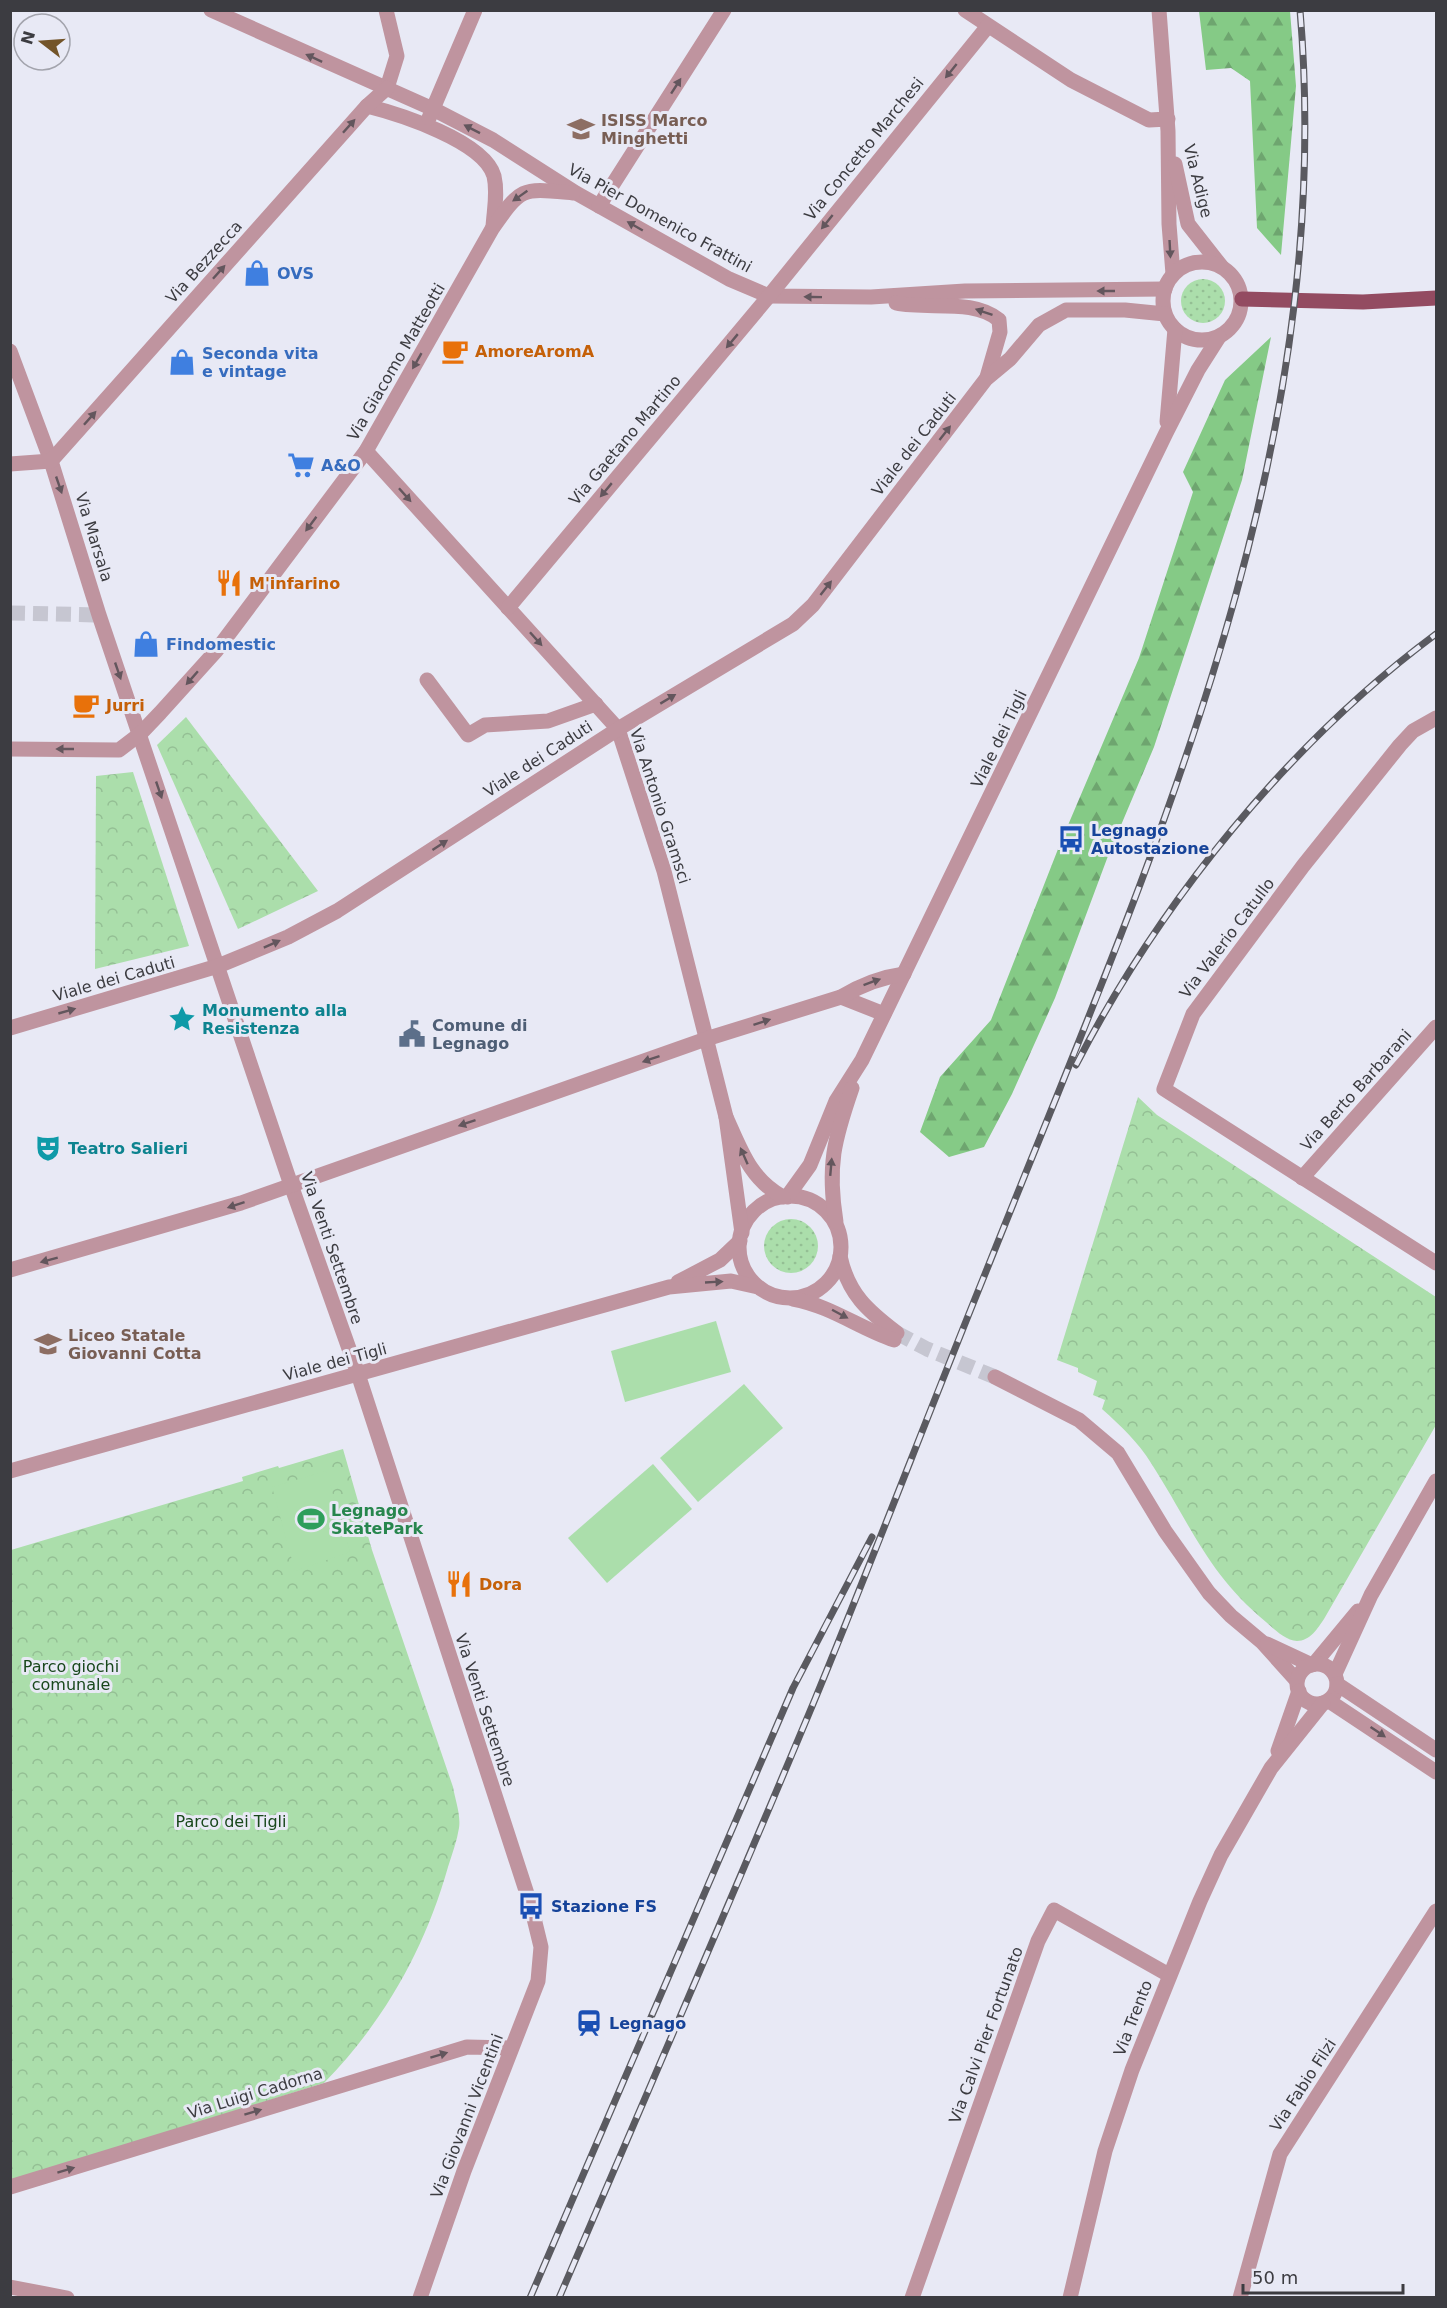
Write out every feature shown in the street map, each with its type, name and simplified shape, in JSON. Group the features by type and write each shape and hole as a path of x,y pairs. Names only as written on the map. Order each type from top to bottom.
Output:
{"main road":[{"path":"1242,299 1363,302 1437,298"}],"street":[{"name":"Via Pier Domenico Frattini","path":"211,10 433,109 493,140 576,193 729,279 769,296 871,297 965,291 1165,289"},
{"path":"386,10 397,56 387,88"},
{"path":"426,127 475,10"},
{"path":"599,206 724,10"},
{"path":"965,10 1071,80 1149,120 1168,125"},
{"name":"Via Adige","path":"1160,10 1168,125 1168,218 1173,274"},
{"name":"Via Concetto Marchesi","path":"769,296 988,26"},
{"name":"Via Bezzecca","path":"51,461 367,106 387,88"},
{"path":"367,106 399,114 472,149 494,174 496,192 492,229"},
{"name":"Via Adige","path":"1168,125 1188,224 1221,266"},
{"name":"Via Giacomo Matteotti","path":"10,749 119,750 140,734 216,651 366,451 492,229 512,201 530,189 576,193"},
{"path":"1201,261 1221,266 1236,279 1242,299 1236,322 1219,337 1195,340 1175,329 1165,314 1165,289 1173,274 1181,267 1201,261"},
{"name":"Via Gaetano Martino","path":"508,608 769,296"},
{"name":"Viale dei Caduti","path":"871,297 901,304 978,308 991,313 999,320 1000,332 986,379"},
{"name":"Viale dei Caduti","path":"10,1028 218,966 288,937 337,911 618,729 793,624 813,605 986,379 1010,359 1039,325 1066,310 1133,310 1165,314"},
{"name":"Viale dei Tigli","path":"1166,433 1175,329"},
{"name":"Viale dei Tigli","path":"669,1287 720,1260 741,1237 750,1217 758,1208 785,1197 810,1165 836,1101 862,1060 1166,433 1198,370 1219,337"},
{"name":"Via Marsala","path":"10,351 51,461 99,615 140,734"},
{"name":"Via Antonio Gramsci","path":"366,451 618,729 664,871 726,1117 741,1237"},
{"path":"10,464 51,461"},
{"path":"427,680 468,735 485,725 548,721 596,704"},
{"name":"Via Valerio Catullo","path":"1437,718 1413,731 1400,745 1303,866 1193,1014 1164,1089 1437,1263"},
{"name":"Via Venti Settembre","path":"140,734 291,1185 358,1374 531,1906 541,1947"},
{"path":"10,1270 113,1242 241,1203 706,1039 842,997 857,987 904,974"},
{"path":"842,997 884,1014"},
{"name":"Via Berto Barbarani","path":"1302,1178 1437,1027"},
{"name":"Viale dei Tigli","path":"10,1471 669,1287 731,1281 758,1287 784,1298 827,1308 876,1334 896,1336 861,1304 846,1280 840,1256 840,1238 836,1225 830,1178 833,1149 862,1060"},
{"name":"Via Antonio Gramsci","path":"726,1117 751,1172 769,1190 785,1197"},
{"path":"785,1197 802,1198 820,1206 836,1225"},
{"path":"741,1237 742,1262 758,1287"},
{"path":"784,1298 806,1296 824,1286 833,1276 840,1256"},
{"path":"995,1377 1079,1420 1118,1453 1165,1531 1209,1593 1231,1616 1262,1642 1308,1702 1326,1702 1437,1772"},
{"path":"1326,1702 1336,1691 1336,1679 1371,1594 1437,1482"},
{"path":"1298,1686 1302,1671 1313,1664 1371,1594"},
{"path":"1262,1642 1313,1664 1326,1666 1336,1679 1437,1750"},
{"name":"Via Trento","path":"1271,1768 1298,1686"},
{"name":"Via Trento","path":"1070,2298 1105,2151 1132,2070 1169,1975 1221,1855 1271,1768 1326,1702"},
{"path":"1412,1756 1423,1741"},
{"name":"Via Calvi Pier Fortunato","path":"912,2298 1038,1941 1054,1910 1169,1975"},
{"name":"Via Fabio Filzi","path":"1240,2298 1280,2154 1437,1911"},
{"name":"Via Giovanni Vicentini","path":"420,2298 511,2048 538,1981 541,1947"},
{"name":"Via Luigi Cadorna","path":"10,2187 467,2047 511,2048"},
{"path":"10,2287 67,2298"}],"green space":[{"path":"1199,11 1290,11 1296,86 1281,255 1257,228 1250,81 1231,68 1206,70"},
{"path":"1203,279 1219,285 1225,301 1219,317 1203,323 1187,317 1181,301 1187,285"},
{"path":"1271,337 1242,480 1154,747 1108,856 1055,998 1012,1094 984,1147 949,1157 920,1132 940,1077 991,1020 1060,844 1139,658 1193,492 1183,472 1225,380"},
{"path":"186,717 318,891 238,929 157,745"},
{"path":"133,772 189,946 95,969 96,776"},
{"path":"1138,1097 1157,1115 1436,1297 1436,1425 1324,1619 1306,1639 1297,1641 1280,1634 1246,1604 1229,1585 1201,1547 1146,1455 1129,1434 1102,1409 1105,1400 1093,1395 1097,1381 1078,1372 1078,1368 1057,1360"},
{"path":"786,1219 796,1219 806,1223 814,1231 818,1246 814,1261 806,1269 796,1273 786,1273 776,1269 768,1261 764,1251 764,1241 768,1231 776,1223"},
{"path":"716,1321 731,1372 625,1402 611,1351"},
{"path":"744,1384 783,1428 698,1502 660,1458"},
{"name":"Parco dei Tigli","path":"343,1449 372,1550 453,1787 459,1812 456,1843 427,1927 414,1956 383,2010 345,2060 324,2083 11,2181 11,1550 243,1481 242,1477 278,1466 279,1468"},
{"path":"653,1464 692,1509 607,1583 568,1538"},
{"name":"Legnago SkatePark","path":"326,1471 350,1552 295,1571 272,1487"}],"tunnel":[{"path":"10,613 99,615"},
{"path":"897,1333 927,1349 995,1377"}],"railway":[{"path":"559,2298 857,1597 1108,968 1166,814 1218,658 1260,500 1290,340 1304,177 1300,10"},
{"path":"1076,1065 1147,944 1232,829 1330,724 1382,677 1436,634"},
{"path":"530,2298 793,1688 872,1537"}],"place":[{"name":"ISISS Marco Minghetti","path":"581,129"},
{"name":"OVS","path":"257,273"},
{"name":"AmoreAromA","path":"455,351"},
{"name":"Seconda vita e vintage","path":"182,362"},
{"name":"A&O","path":"301,465"},
{"name":"M'infarino","path":"229,583"},
{"name":"Findomestic","path":"146,644"},
{"name":"Jurri","path":"86,705"},
{"name":"Legnago Autostazione","path":"1071,839"},
{"name":"Monumento alla Resistenza","path":"182,1019"},
{"name":"Comune di Legnago","path":"412,1034"},
{"name":"Teatro Salieri","path":"48,1148"},
{"name":"Liceo Statale Giovanni Cotta","path":"48,1344"},
{"name":"Legnago SkatePark","path":"311,1519"},
{"name":"Dora","path":"459,1584"},
{"name":"Stazione FS","path":"531,1906"},
{"name":"Legnago","path":"589,2023"}],"park label":[{"name":"Parco giochi comunale","path":"71,1675"}]}
